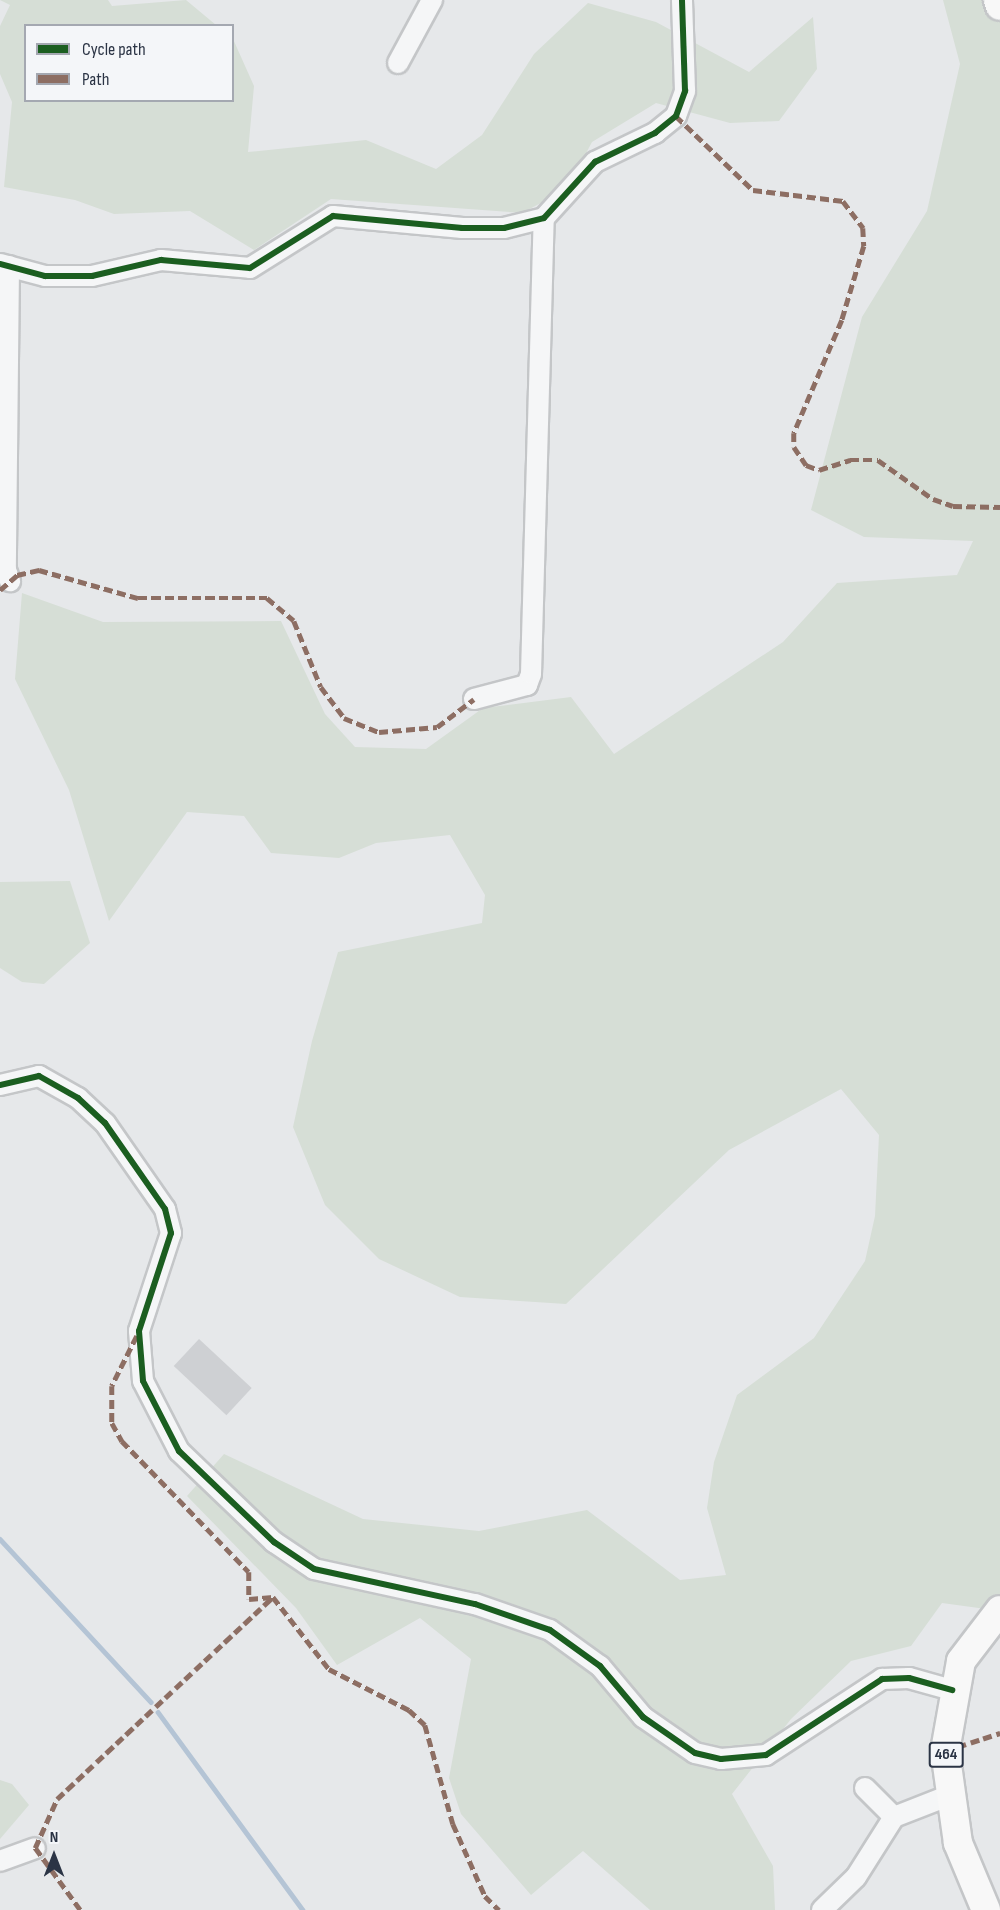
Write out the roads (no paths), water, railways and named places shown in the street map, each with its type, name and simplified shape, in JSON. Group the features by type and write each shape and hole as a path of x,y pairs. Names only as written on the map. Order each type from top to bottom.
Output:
{"highway":[{"path":"998,0 1000,6"},
{"name":"464","path":"986,1910 958,1843 948,1796 945,1751 952,1690 961,1661 1000,1610"}],"street":[{"path":"398,63 432,0"},
{"path":"10,581 4,265 45,276 92,276 161,260 250,268 333,216 462,228 504,228 544,218 595,162 616,147 655,133 676,116 685,91 682,0"},
{"path":"474,699 527,686 531,674 544,218"},
{"path":"0,1085 39,1076 78,1098 105,1123 165,1209 171,1233 140,1331 143,1381 179,1451 274,1542 314,1569 475,1604 550,1630 600,1666 643,1717 695,1753 721,1759 766,1755 882,1679 909,1678 952,1690"},
{"path":"865,1788 894,1817"},
{"path":"822,1910 856,1876 894,1817 948,1796"},
{"path":"0,1861 35,1848"}],"waterway":[{"path":"0,1539 151,1702"},
{"path":"158,1712 303,1910"}]}
